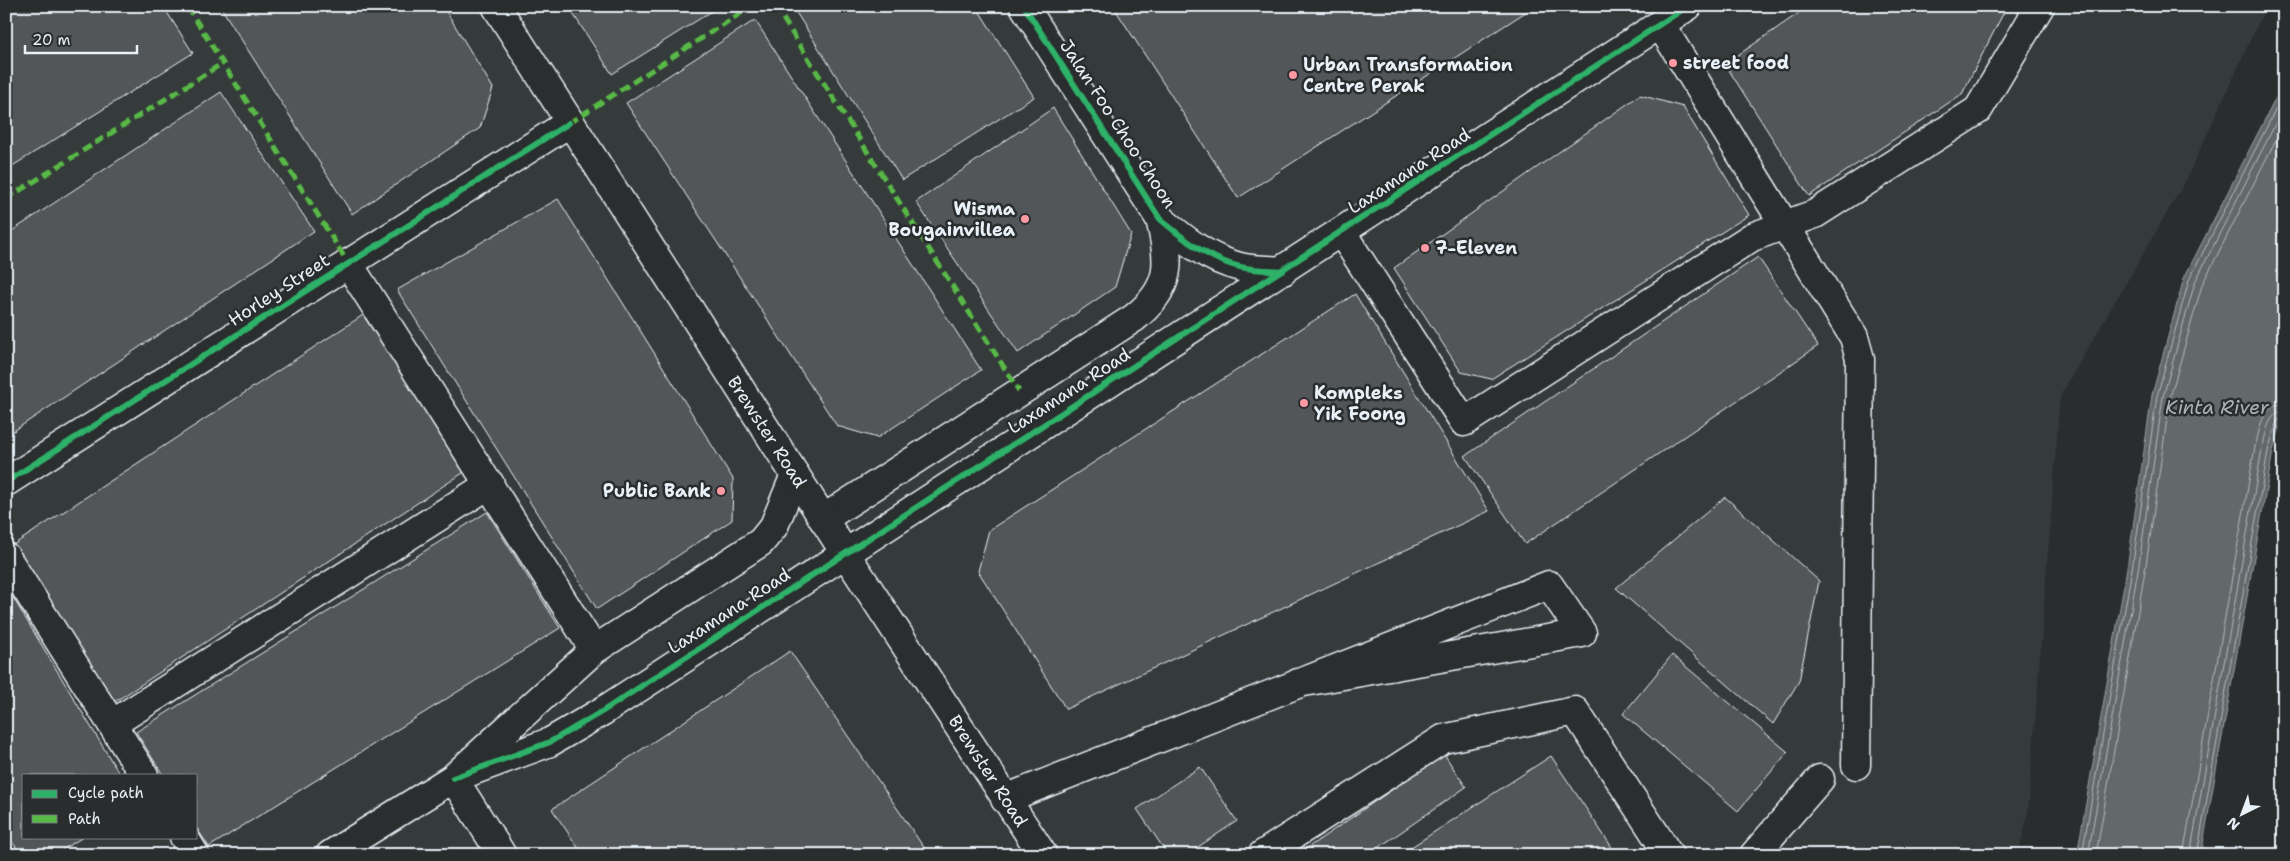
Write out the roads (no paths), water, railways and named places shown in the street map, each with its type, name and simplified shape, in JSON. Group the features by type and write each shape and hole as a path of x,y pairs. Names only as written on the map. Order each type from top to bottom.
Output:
{"main road":[{"name":"Brewster Road","path":"496,6 823,519 1042,855"},
{"name":"Jalan Foo Choo Choon","path":"1024,6 1160,219 1185,240 1214,258 1242,267 1283,271"},
{"name":"Laxamana Road","path":"453,778 550,742 611,706 1342,233 1688,6"},
{"path":"1342,233 1464,422 1752,237 1815,214 1978,110 2040,6"},
{"path":"1660,24 1854,337 1860,359 1856,765"},
{"name":"Horley Street","path":"6,482 569,123"},
{"path":"823,519 1134,318 1152,304 1164,282 1168,252 1160,219"},
{"path":"348,263 594,650"},
{"name":"Laxamana Road","path":"330,855 453,778 594,650 761,542 774,526 795,475"},
{"path":"112,724 490,484"},
{"path":"6,557 143,774"},
{"path":"1005,799 1298,683 1549,584 1582,633 1298,683"},
{"path":"1262,855 1443,739 1575,710 1669,855"},
{"path":"453,778 502,855"},
{"path":"1754,855 1820,779"},
{"path":"185,838 195,855"}],"water":[{"name":"Kinta River","path":"2284,82 2284,414 2273,451 2201,855 2077,855 2128,562 2152,395 2184,278"}],"place":[{"name":"street food","path":"1673,63"},
{"name":"Urban Transformation Centre Perak","path":"1293,75"},
{"name":"Wisma Bougainvillea","path":"1025,219"},
{"name":"7-Eleven","path":"1425,248"},
{"name":"Kompleks Yik Foong","path":"1304,403"},
{"name":"Public Bank","path":"721,491"}]}
